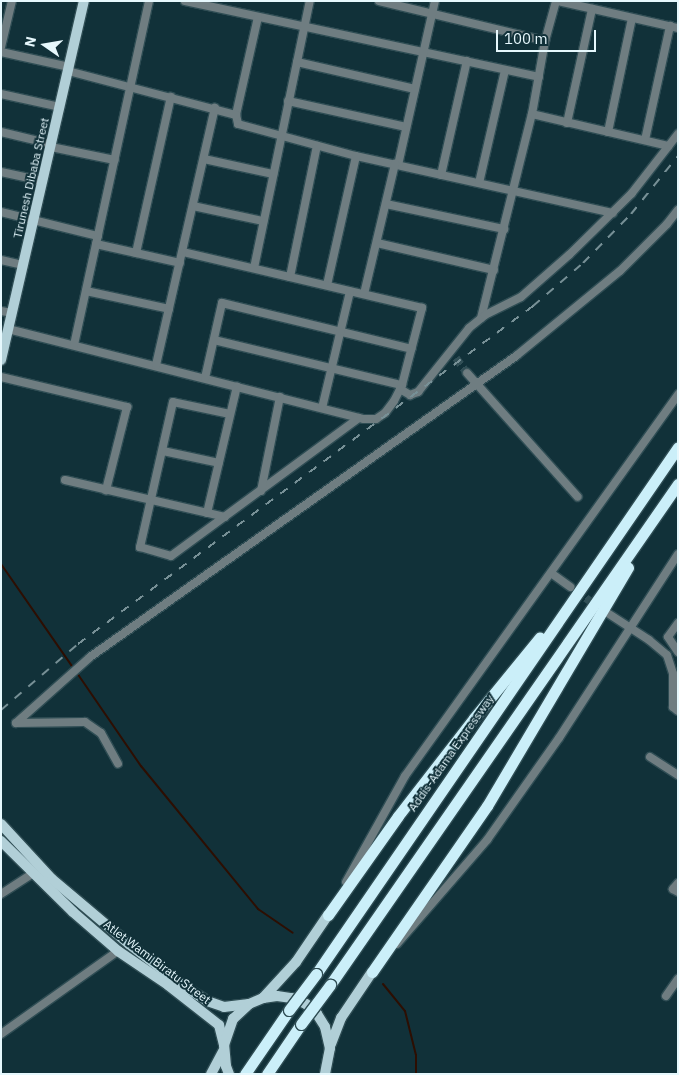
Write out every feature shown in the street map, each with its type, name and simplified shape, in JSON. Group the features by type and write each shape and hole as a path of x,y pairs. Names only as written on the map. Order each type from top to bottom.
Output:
{"highway":[{"name":"Addis-Adama Expressway","path":"247,1071 316,974 678,447"},
{"path":"267,1074 678,484"},
{"path":"372,972 487,806 664,504"},
{"path":"328,915 398,816 474,718 587,579"}],"main road":[{"name":"Tirunesh Dibaba Street","path":"1,360 3,341 12,313 84,1"},
{"path":"1,824 52,879 171,982 207,1001 224,1007 249,1004 263,998 277,996 292,998 306,1004 317,1014 325,1026 330,1048"},
{"name":"Atlet Wami Biratu Street","path":"1,841 32,874 88,926 118,951 171,982 219,1025 229,1074"},
{"path":"263,998 296,962 328,915"},
{"path":"88,926 97,918"},
{"path":"330,1074 330,1048 341,1018 372,972"},
{"path":"211,1074 233,1019 249,1004"},
{"path":"324,1074 329,1062"}],"street":[{"path":"1,47 12,1"},
{"path":"74,345 149,1"},
{"path":"185,1 423,54 467,61 539,77"},
{"path":"254,268 310,1"},
{"path":"379,1 545,41"},
{"path":"364,294 435,1"},
{"path":"480,320 514,190 532,114 545,41 557,1 674,27 645,140"},
{"path":"567,123 592,9"},
{"path":"258,18 236,115 238,124 356,156 613,213"},
{"path":"608,132 632,18"},
{"path":"1,52 216,108 236,115"},
{"path":"441,175 467,61"},
{"path":"297,62 415,89"},
{"path":"479,183 506,70"},
{"path":"1,94 60,107"},
{"path":"136,253 171,97"},
{"path":"288,101 406,127"},
{"path":"156,365 216,108"},
{"path":"532,114 668,146"},
{"path":"1,132 115,160"},
{"path":"214,340 401,387 410,395 418,392 454,354 460,337 485,315 521,297 613,213 632,193 678,134"},
{"path":"290,277 317,146"},
{"path":"327,285 356,156"},
{"path":"204,159 273,174"},
{"path":"1,172 43,181"},
{"path":"386,204 504,229"},
{"path":"193,206 263,221"},
{"path":"118,764 101,733 85,722 16,723 90,657 516,356 620,271 667,224 678,210"},
{"path":"1,212 34,219 136,253 180,263"},
{"path":"377,242 494,270"},
{"path":"8,329 359,418 376,419 394,401 401,387 422,308 183,252"},
{"path":"1,260 23,265"},
{"path":"86,290 169,309"},
{"path":"322,408 342,331 350,291"},
{"path":"205,378 222,304 342,331 412,350"},
{"path":"1,311 12,313"},
{"path":"467,373 578,497"},
{"path":"1,377 126,407 106,490"},
{"path":"207,513 237,386"},
{"path":"328,915 405,776 444,718 551,573 678,394"},
{"path":"261,490 280,397"},
{"path":"230,414 173,402 140,548 170,556 359,418"},
{"path":"162,450 219,462"},
{"path":"66,480 224,517"},
{"path":"372,972 487,840 559,738 628,628 678,554"},
{"path":"551,573 570,587"},
{"path":"609,614 649,640 667,656 673,674 673,707 678,710"},
{"path":"678,623 668,637 678,652"},
{"path":"673,698 678,689"},
{"path":"650,757 678,775"},
{"path":"1,894 32,874"},
{"path":"678,883 673,889 678,892"},
{"path":"1,1034 118,951"},
{"path":"666,996 678,979"}],"waterway":[{"path":"1,564 74,669"},
{"path":"77,673 141,766 258,909 293,933"},
{"path":"383,984 405,1011 416,1055 416,1074"}],"tunnel":[{"path":"456,358 467,373"},
{"path":"576,591 597,606"}],"railway":[{"path":"1,710 78,644 533,306 583,263 631,214 678,156"}]}
